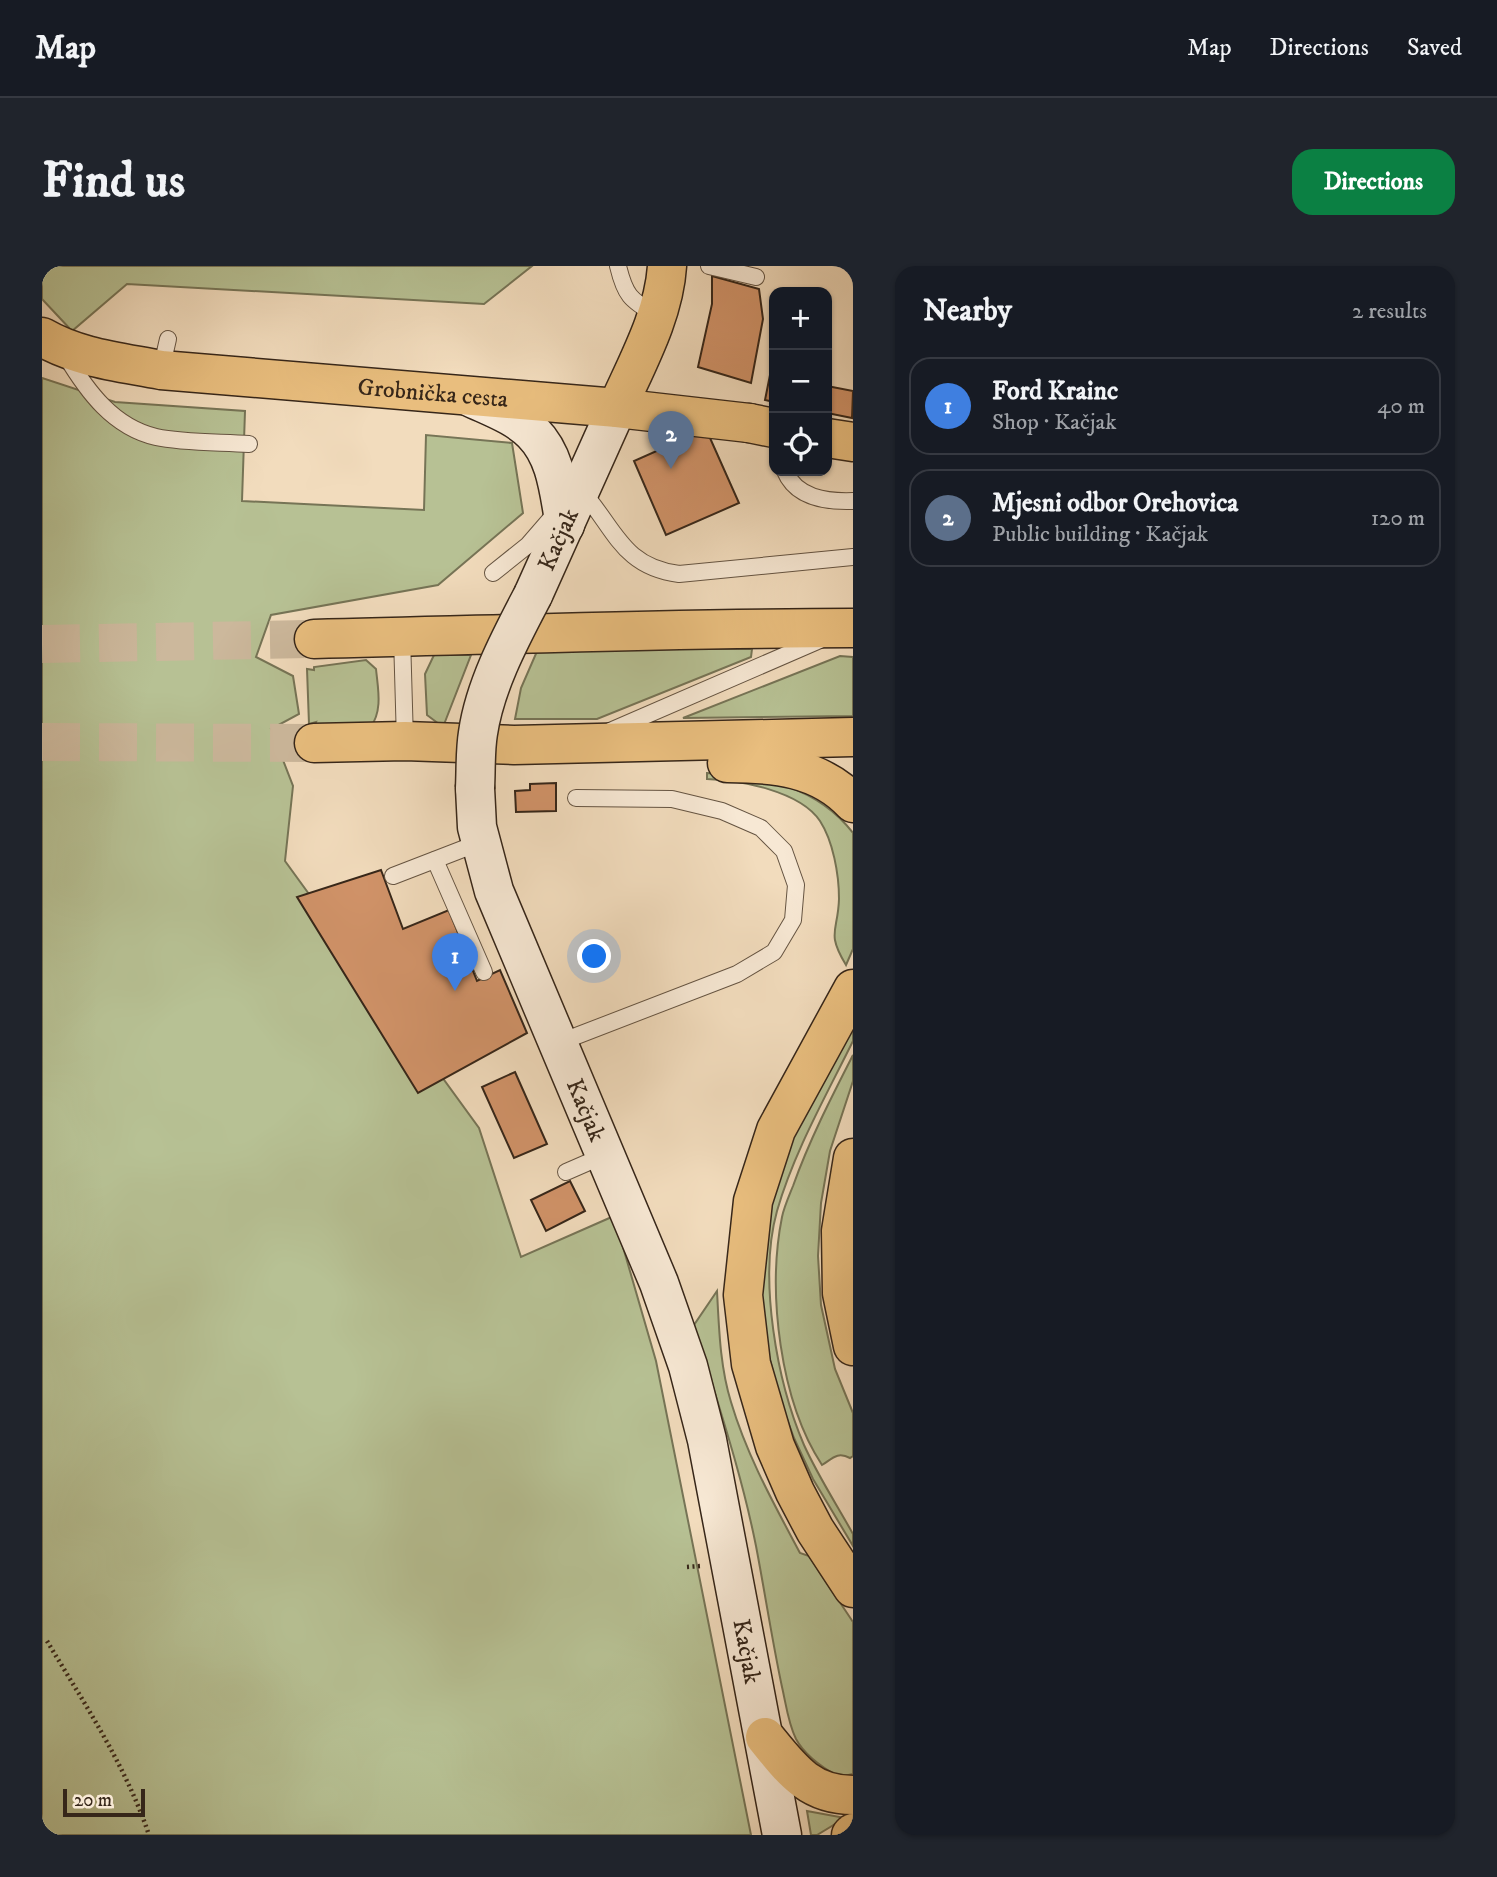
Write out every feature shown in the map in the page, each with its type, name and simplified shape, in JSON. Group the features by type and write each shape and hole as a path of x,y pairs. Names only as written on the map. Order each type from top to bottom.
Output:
{"main road":[{"path":"617,408 656,315 666,282 667,266"},
{"name":"Grobnička cesta","path":"51,343 100,359 164,354 470,397 617,408 766,432"},
{"path":"470,397 514,419 533,433 551,462 569,508"},
{"name":"Kačjak","path":"617,408 510,640 486,703 478,732 475,788 477,827 494,891 659,1283 688,1366 708,1440 782,1835"},
{"path":"832,439 853,442"},
{"path":"314,639 850,625"},
{"path":"314,743 405,741 514,745 850,738"},
{"path":"514,745 580,763 771,764 814,775 832,785 853,803"},
{"path":"853,989 776,1130 753,1201 743,1295 751,1364 775,1446 805,1511 853,1588"},
{"path":"853,1158 841,1231 842,1293 853,1346"},
{"path":"765,1738 792,1770 814,1788 835,1795 853,1795"}],"lane":[{"path":"618,266 627,295 656,315"},
{"path":"709,266 756,277"},
{"path":"51,343 102,406 131,427 157,437 249,444"},
{"path":"788,476 795,488 814,498 853,501"},
{"path":"492,573 569,508 643,564 659,571 679,574 853,557"},
{"path":"582,743 850,625"},
{"path":"402,637 405,741"},
{"path":"558,1043 737,974 774,952 793,920 796,885 784,851 761,828 722,811 672,799 576,798"},
{"path":"393,876 481,842"},
{"path":"435,860 484,972"},
{"path":"566,1172 605,1154"}],"path":[{"path":"47,1641 140,1807 149,1835"}],"green space":[{"path":"42,266 532,266 484,304 127,284 72,331 42,299"},
{"path":"42,378 115,402 245,411 242,501 424,510 426,435 512,443 523,513 438,585 271,615 256,657 293,676 299,714 271,729 293,786 285,861 479,1128 521,1257 614,1216 656,1361 751,1835 42,1835"},
{"path":"538,649 752,649 751,657 597,719 515,719 521,688"},
{"path":"434,655 471,655 443,727 427,715 425,674"},
{"path":"840,656 853,657 853,716 683,718"},
{"path":"366,660 376,669 378,692 377,714 370,728 314,727 316,722 309,724 307,669"},
{"path":"707,773 748,777 788,786 823,804 853,833 853,949 846,965 835,938 838,879 832,848 820,821 799,802 784,795 752,785 707,779"},
{"path":"853,1025 853,1041 811,1124 784,1189 777,1211 769,1267 773,1330 794,1420 821,1479 853,1534 853,1546 813,1479 780,1400 762,1312 760,1269 772,1199 787,1147"},
{"path":"853,1055 853,1081 830,1151 821,1203 818,1256 821,1305 835,1369 853,1413 853,1456 838,1456 822,1465 796,1410 787,1378 777,1312 778,1247 783,1213 799,1169"},
{"path":"717,1291 724,1375 745,1441 800,1553 809,1556 853,1622 853,1774 839,1777 815,1761 800,1745 789,1720 750,1518 694,1325"},
{"path":"807,1811 845,1818 817,1835 811,1835"}],"building":[{"path":"712,276 759,289 763,319 751,383 698,367 712,304"},
{"path":"769,380 769,401 765,400"},
{"path":"832,387 853,391 852,418 832,414"},
{"path":"706,429 739,503 666,535 634,461"},
{"path":"556,783 556,811 516,812 515,791 530,790 530,784"},
{"path":"381,870 403,929 449,910 477,981 500,970 527,1033 418,1093 297,897"},
{"path":"515,1072 547,1144 514,1158 482,1087"},
{"path":"570,1181 585,1211 546,1231 531,1200"}],"tunnel":[{"path":"42,644 314,639"},
{"path":"42,742 314,743"}],"place":[{"name":"Mjesni odbor Orehovica","path":"671,469"},
{"name":"Ford Krainc","path":"455,991"}]}
